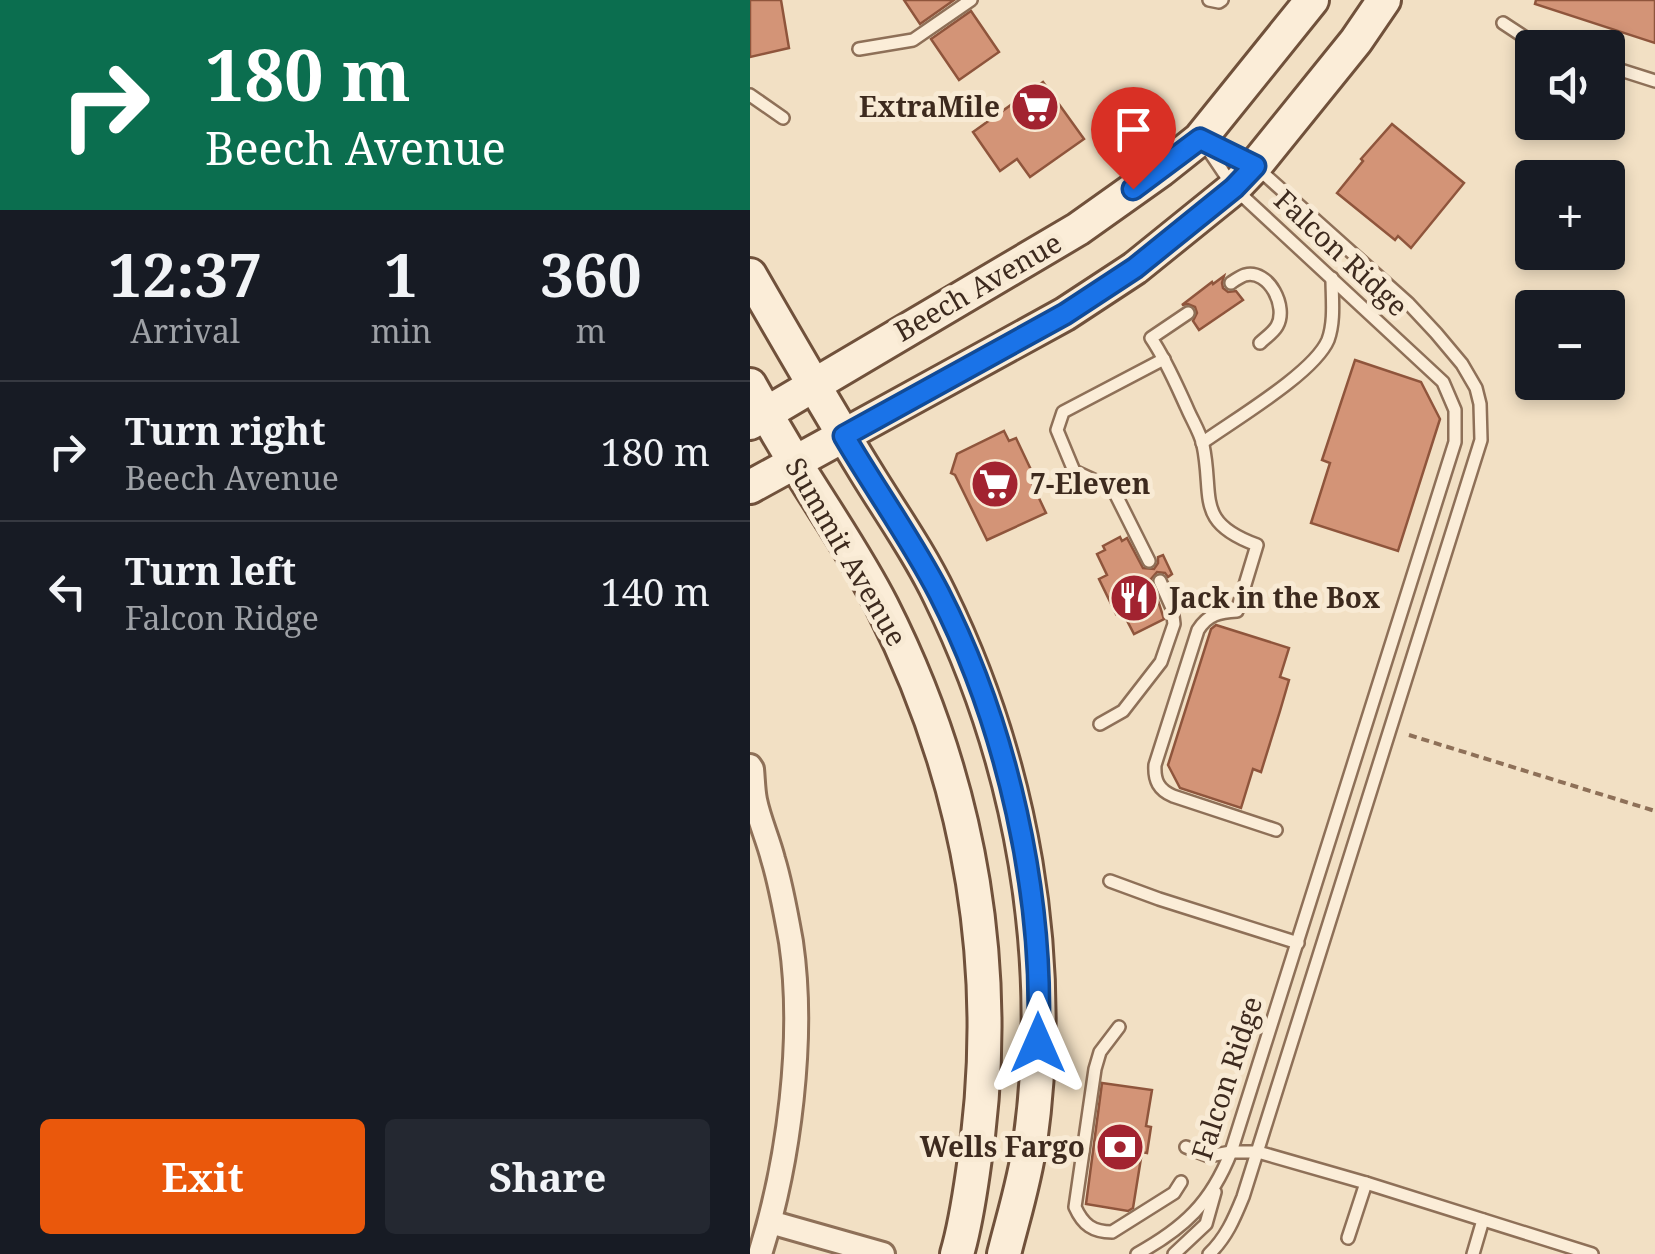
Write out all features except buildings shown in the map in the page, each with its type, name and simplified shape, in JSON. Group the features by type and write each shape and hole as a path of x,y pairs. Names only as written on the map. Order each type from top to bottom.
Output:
{"main road":[{"name":"Beech Avenue","path":"755,407 813,386 1078,229 1200,139 1312,0"},
{"path":"750,488 1065,314 1135,268 1244,177 1356,41 1384,0"},
{"name":"Summit Avenue","path":"750,275 940,594 982,696 1010,785 1022,837 1036,939 1039,1017 1030,1145 1004,1254"},
{"name":"Summit Avenue","path":"755,407 794,462 880,603 912,668 948,766 980,921 986,1050 980,1127 958,1254"}],"street":[{"path":"750,766 791,943 794,993 795,1043 788,1125 760,1254"},
{"path":"770,1222 883,1254"}],"lane":[{"path":"859,49 913,40 972,0"},
{"path":"1209,0 1222,0"},
{"path":"1503,23 1515,31"},
{"path":"1625,71 1655,80"},
{"path":"750,95 783,118"},
{"name":"Falcon Ridge","path":"1200,139 1408,303 1462,364 1476,388 1481,440 1258,1152 1232,1225 1208,1254"},
{"name":"Falcon Ridge","path":"1137,1254 1182,1226 1200,1208 1218,1184 1232,1152 1455,442 1455,410 1443,382 1332,278 1244,177 1200,139"},
{"path":"1231,283 1244,275 1255,276 1276,294 1281,316 1276,330 1260,342"},
{"path":"1202,443 1302,372 1318,356 1333,318 1332,278"},
{"path":"1188,313 1151,338 1202,443 1213,516 1226,532 1258,546 1238,611 1210,616 1198,630 1154,776 1164,792 1172,796 1276,830"},
{"path":"1149,562 1113,489 1074,471 1057,430 1063,412 1164,359"},
{"path":"1100,724 1123,711 1161,662 1174,624 1172,608 1160,581"},
{"path":"1110,881 1298,943"},
{"path":"1119,1027 1100,1052 1075,1207 1089,1227 1112,1232 1174,1193 1181,1182"},
{"path":"1186,1147 1210,1156 1258,1152 1592,1254"},
{"path":"1348,1238 1366,1183"},
{"path":"1174,1254 1206,1224 1218,1184"},
{"path":"1472,1254 1484,1220"}],"path":[{"path":"1404,733 1655,811"}],"place":[{"name":"ExtraMile","path":"1035,107"},
{"name":"7-Eleven","path":"995,484"},
{"name":"Jack in the Box","path":"1134,598"},
{"name":"Wells Fargo","path":"1120,1147"}],"route":[{"path":"1038,1043 1036,939 1022,837 982,696 940,594 844,436 1065,314 1135,268 1234,188 1255,166 1200,139 1133,189"}]}
